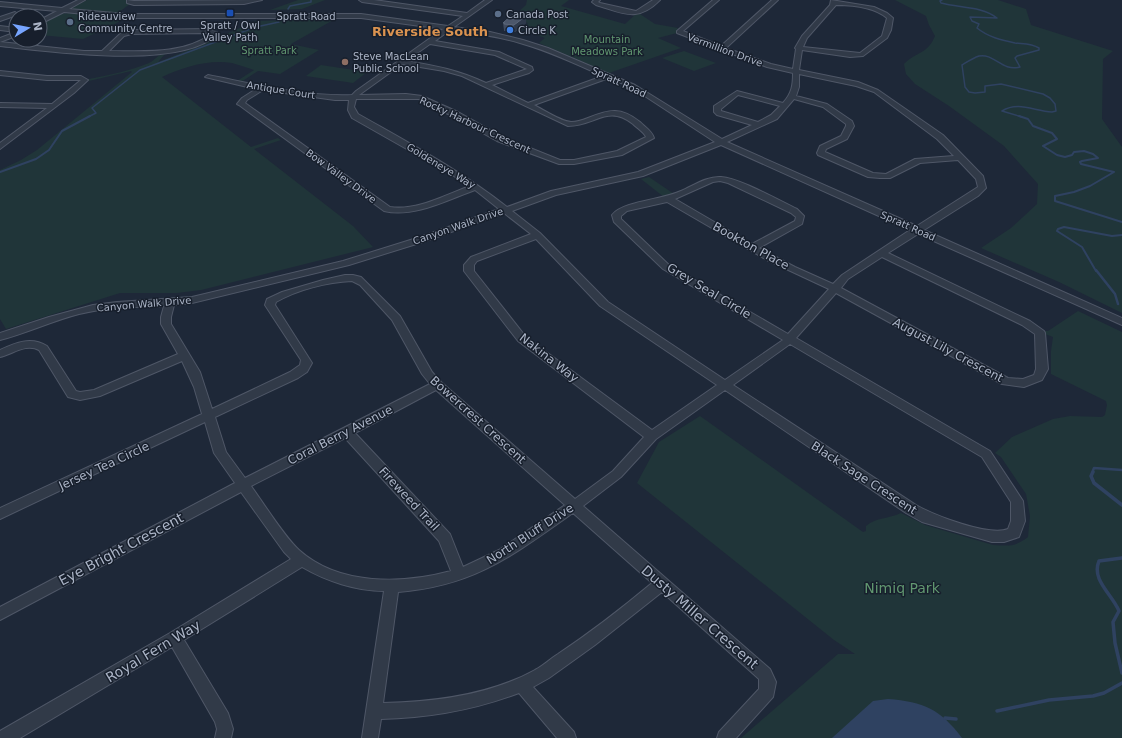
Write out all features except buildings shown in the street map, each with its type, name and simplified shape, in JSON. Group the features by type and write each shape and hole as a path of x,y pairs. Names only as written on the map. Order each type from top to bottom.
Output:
{"street":[{"path":"48,18 82,0"},
{"path":"130,0 130,2 134,3 244,2 259,0"},
{"path":"362,0 468,15"},
{"path":"354,98 364,87 489,0"},
{"path":"596,0 595,2 598,4 634,13 641,12 658,0"},
{"name":"Vermillion Drive","path":"716,0 679,31 683,34 768,66 858,84 876,91 940,136 960,158"},
{"path":"722,48 775,0"},
{"path":"798,48 858,55 879,42 887,34 890,18 882,12 834,1 804,37 798,48 796,87 792,97 824,105 849,123 850,126 845,136 823,148 822,153 871,175 887,176 918,160 960,158"},
{"name":"Spratt Road","path":"0,4 131,16 361,16 449,28 526,42 608,76 644,93 721,142 1122,322"},
{"path":"0,44 84,53 104,53 170,52 205,39 215,33 209,31 131,32 122,35 104,53"},
{"path":"430,42 497,54 530,68 527,72 486,85"},
{"name":"Rocky Harbour Crescent","path":"354,98 406,96 420,97 500,138 559,162 574,162 619,153 648,140 650,136 618,112 611,113 581,124 571,124 464,75 445,69 399,62"},
{"path":"0,73 47,78 84,79 83,83 0,147"},
{"path":"528,105 608,76"},
{"name":"Antique Court","path":"208,77 262,88 330,97 354,98"},
{"name":"Bow Valley Drive","path":"262,88 244,99 241,104 387,209 398,212 411,210 476,187"},
{"path":"759,125 718,112 718,108 737,94 784,105"},
{"name":"Canyon Walk Drive","path":"0,337 89,309 117,304 170,303 199,299 346,263 423,239 554,193 640,174 721,142 759,125 774,117 792,97"},
{"name":"Goldeneye Way","path":"354,98 351,102 350,110 355,116 452,171 476,187 537,235 604,304 723,385"},
{"path":"0,105 54,106"},
{"name":"North Bluff Drive","path":"170,303 165,321 194,372 220,453 289,548 301,560 324,572 348,580 368,584 392,586 427,582 459,575 500,556 574,506 609,481 652,436 790,339 845,277 981,190 982,186 980,178 960,158"},
{"name":"Grey Seal Circle","path":"752,248 799,222 800,216 794,211 726,180 711,180 670,198 624,209 617,213 616,218 666,267 790,339"},
{"name":"Bookton Place","path":"670,198 752,248 816,281 834,288"},
{"name":"Nakina Way","path":"537,235 474,259 469,265 469,271 522,339 652,436"},
{"name":"August Lily Crescent","path":"834,288 1006,381 1024,383 1038,377 1042,369 1040,334 1037,330 1026,323 881,253"},
{"name":"Bowercrest Crescent","path":"208,417 294,375 305,367 307,363 305,358 270,305 271,301 280,295 344,278 352,278 363,283 396,318 428,374 437,385 574,506"},
{"name":"Black Sage Crescent","path":"723,385 920,514 992,537 1004,537 1014,533 1018,522 1017,501 986,454 790,339"},
{"path":"0,354 27,344 40,345 72,394 80,396 96,393 184,356"},
{"name":"Coral Berry Avenue","path":"243,485 437,385"},
{"name":"Jersey Tea Circle","path":"0,514 208,417"},
{"name":"Fireweed Trail","path":"346,432 445,538 459,575"},
{"name":"Eye Bright Crescent","path":"0,614 243,485"},
{"name":"Dusty Miller Crescent","path":"574,506 765,674 768,682 767,692 725,738"},
{"name":"Royal Fern Way","path":"4,738 176,638 301,560"},
{"path":"373,711 412,711 439,708 494,695 521,684 541,675 593,640 662,584"},
{"path":"370,738 392,586"},
{"path":"176,638 222,719 225,728 223,738"},
{"path":"521,684 568,738"}],"green space":[{"path":"87,0 128,0 127,2 131,3 118,13 73,9 73,7"},
{"path":"298,0 325,0 302,9 270,10"},
{"name":"Mountain Meadows Park","path":"527,0 569,0 561,6 625,24 636,14 640,14 655,24 678,28 676,31 677,33 658,38 681,48 609,73 539,43 545,38 521,29 528,23 522,21 527,17 516,14 526,5"},
{"path":"895,0 998,0 1026,9 1031,25 1113,51 1103,59 1102,119 1122,147 1122,313 1059,282 981,248 1011,228 1037,204 1038,184 1004,146 949,106 915,84 906,74 904,64 929,47 935,36 926,16"},
{"path":"70,13 127,18 83,39 48,36 48,20 60,14"},
{"name":"Spratt Park","path":"335,19 291,44 319,50 280,74 258,71 241,82 237,81 254,70 232,63 214,62 187,67 162,77 251,147 278,138 281,140 254,149 353,226 373,247 201,290 177,293 120,293 6,329 0,319 0,170 37,150 132,72 89,81 89,79 134,68 149,63 160,55 165,54 158,62 256,21"},
{"path":"684,51 716,63 694,71 662,58"},
{"path":"321,65 367,72 353,83 306,76"},
{"path":"649,177 674,194 664,197 641,179"},
{"name":"Nimiq Park","path":"1078,311 1122,332 1122,738 741,738 838,654 855,654 834,640 637,483 659,442 700,416 863,532 866,531 866,526 874,521 901,513 925,525 993,545 1008,546 1015,544 1028,537 1030,516 1026,494 1001,457 995,453 1012,437 1053,419 1070,416 1102,417 1105,415 1107,405 1106,401 1051,374 1051,351 1053,337 1045,334 1044,331 1048,331"}],"water":[{"path":"888,699 912,702 930,709 946,720 962,738 832,738 873,701"}],"waterway":[{"path":"288,9 290,6 311,2 311,0"},
{"path":"942,0 940,1 941,3 977,9 997,18 970,17 972,21 979,24 977,28 986,34 1005,41 1030,44 1039,48 1039,50 1017,56 1015,58 1020,67 1008,67 984,56 979,56 962,65 965,87 969,92 985,92 985,86 1001,84 1043,94 1050,98 1055,104 1056,111 1052,112 1026,107 1014,107 1002,111 1022,117"},
{"path":"90,116 96,113 92,108 140,70 256,27 279,22"},
{"path":"0,172 36,159 49,150 62,131 90,116"},
{"path":"1022,117 1028,119 1033,126 1052,133 1057,139 1043,146 1057,155 1065,157 1072,155 1074,152 1084,151 1093,154 1098,158 1082,161 1080,162 1081,164 1114,172 1090,186 1074,192 1055,196 1055,201 1122,222"},
{"path":"1096,271 1082,247 1057,231 1058,229 1064,227 1112,236 1122,235"},
{"path":"1096,270 1115,294 1118,304"},
{"path":"1092,473 1094,468 1122,470"},
{"path":"1093,472 1091,476 1094,483 1122,505"},
{"path":"1122,558 1099,561 1097,568 1103,587 1119,611 1113,622 1115,643 1122,673"},
{"path":"997,711 1049,700 1093,696 1104,693 1122,683"},
{"path":"945,718 956,719"}],"place":[{"name":"Spratt / Owl Valley Path","path":"230,13"},
{"name":"Canada Post","path":"498,14"},
{"name":"Rideauview Community Centre","path":"70,22"},
{"name":"Circle K","path":"510,30"},
{"name":"Steve MacLean Public School","path":"345,62"}],"district":[{"name":"Riverside South","path":"430,31"}]}
